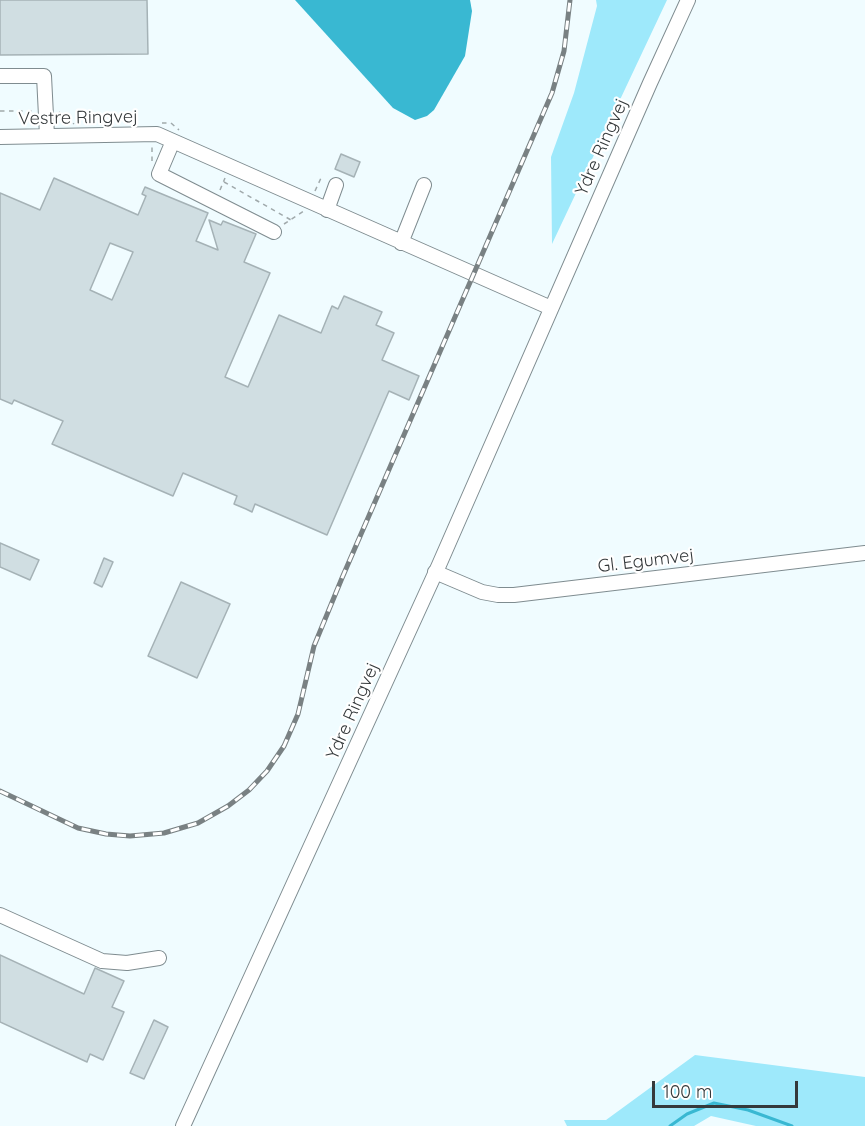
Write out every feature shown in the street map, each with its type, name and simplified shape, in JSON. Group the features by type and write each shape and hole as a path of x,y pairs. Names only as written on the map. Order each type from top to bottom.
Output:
{"street":[{"name":"Ydre Ringvej","path":"183,1126 435,572 688,0"},
{"path":"0,76 44,76 47,136"},
{"path":"154,134 551,308"},
{"name":"Vestre Ringvej","path":"0,137 154,134"},
{"path":"172,141 159,174 274,232"},
{"path":"327,210 336,185"},
{"path":"401,243 424,185"},
{"name":"Gl. Egumvej","path":"435,572 482,592 498,596 865,553"},
{"path":"0,915 102,961 127,963 159,958"}],"path":[{"path":"154,134 153,173 159,174"},
{"path":"224,182 291,220"}],"shaded area":[{"path":"295,0 470,0 472,11 465,56 434,110 427,116 415,120 393,108"},
{"path":"596,0 667,0 552,244 551,157 574,93 597,6"},
{"path":"695,1055 865,1077 865,1126 756,1126 711,1116 694,1126 567,1126 564,1120 606,1120"}],"building":[{"path":"0,0 147,0 148,54 0,55"},
{"path":"341,154 360,162 354,177 335,169"},
{"path":"54,178 138,215 146,196 142,194 145,187 208,213 196,241 218,250 209,220 221,225 223,221 256,234 244,262 270,273 225,377 248,387 279,315 321,333 332,306 338,309 344,296 382,312 376,325 394,333 382,360 419,376 409,400 389,391 327,535 255,504 252,512 234,504 237,496 183,473 173,496 52,444 63,421 14,400 12,404 0,399 0,193 40,210","holes":["110,243 133,252 112,300 90,290"]},
{"path":"0,543 39,560 30,580 0,567"},
{"path":"104,558 113,562 102,587 94,583"},
{"path":"181,582 230,604 197,678 148,656"},
{"path":"0,955 84,994 95,968 124,981 112,1007 124,1012 103,1060 90,1054 87,1062 0,1022"},
{"path":"154,1020 168,1027 144,1079 130,1073"}],"waterway":[{"path":"670,1126 687,1114 714,1103 748,1110 792,1126"}],"railway":[{"path":"0,791 78,828 130,836 164,833 198,823 228,806 249,790 267,771 284,746 298,714 314,646 552,93 564,51 570,0"}]}
